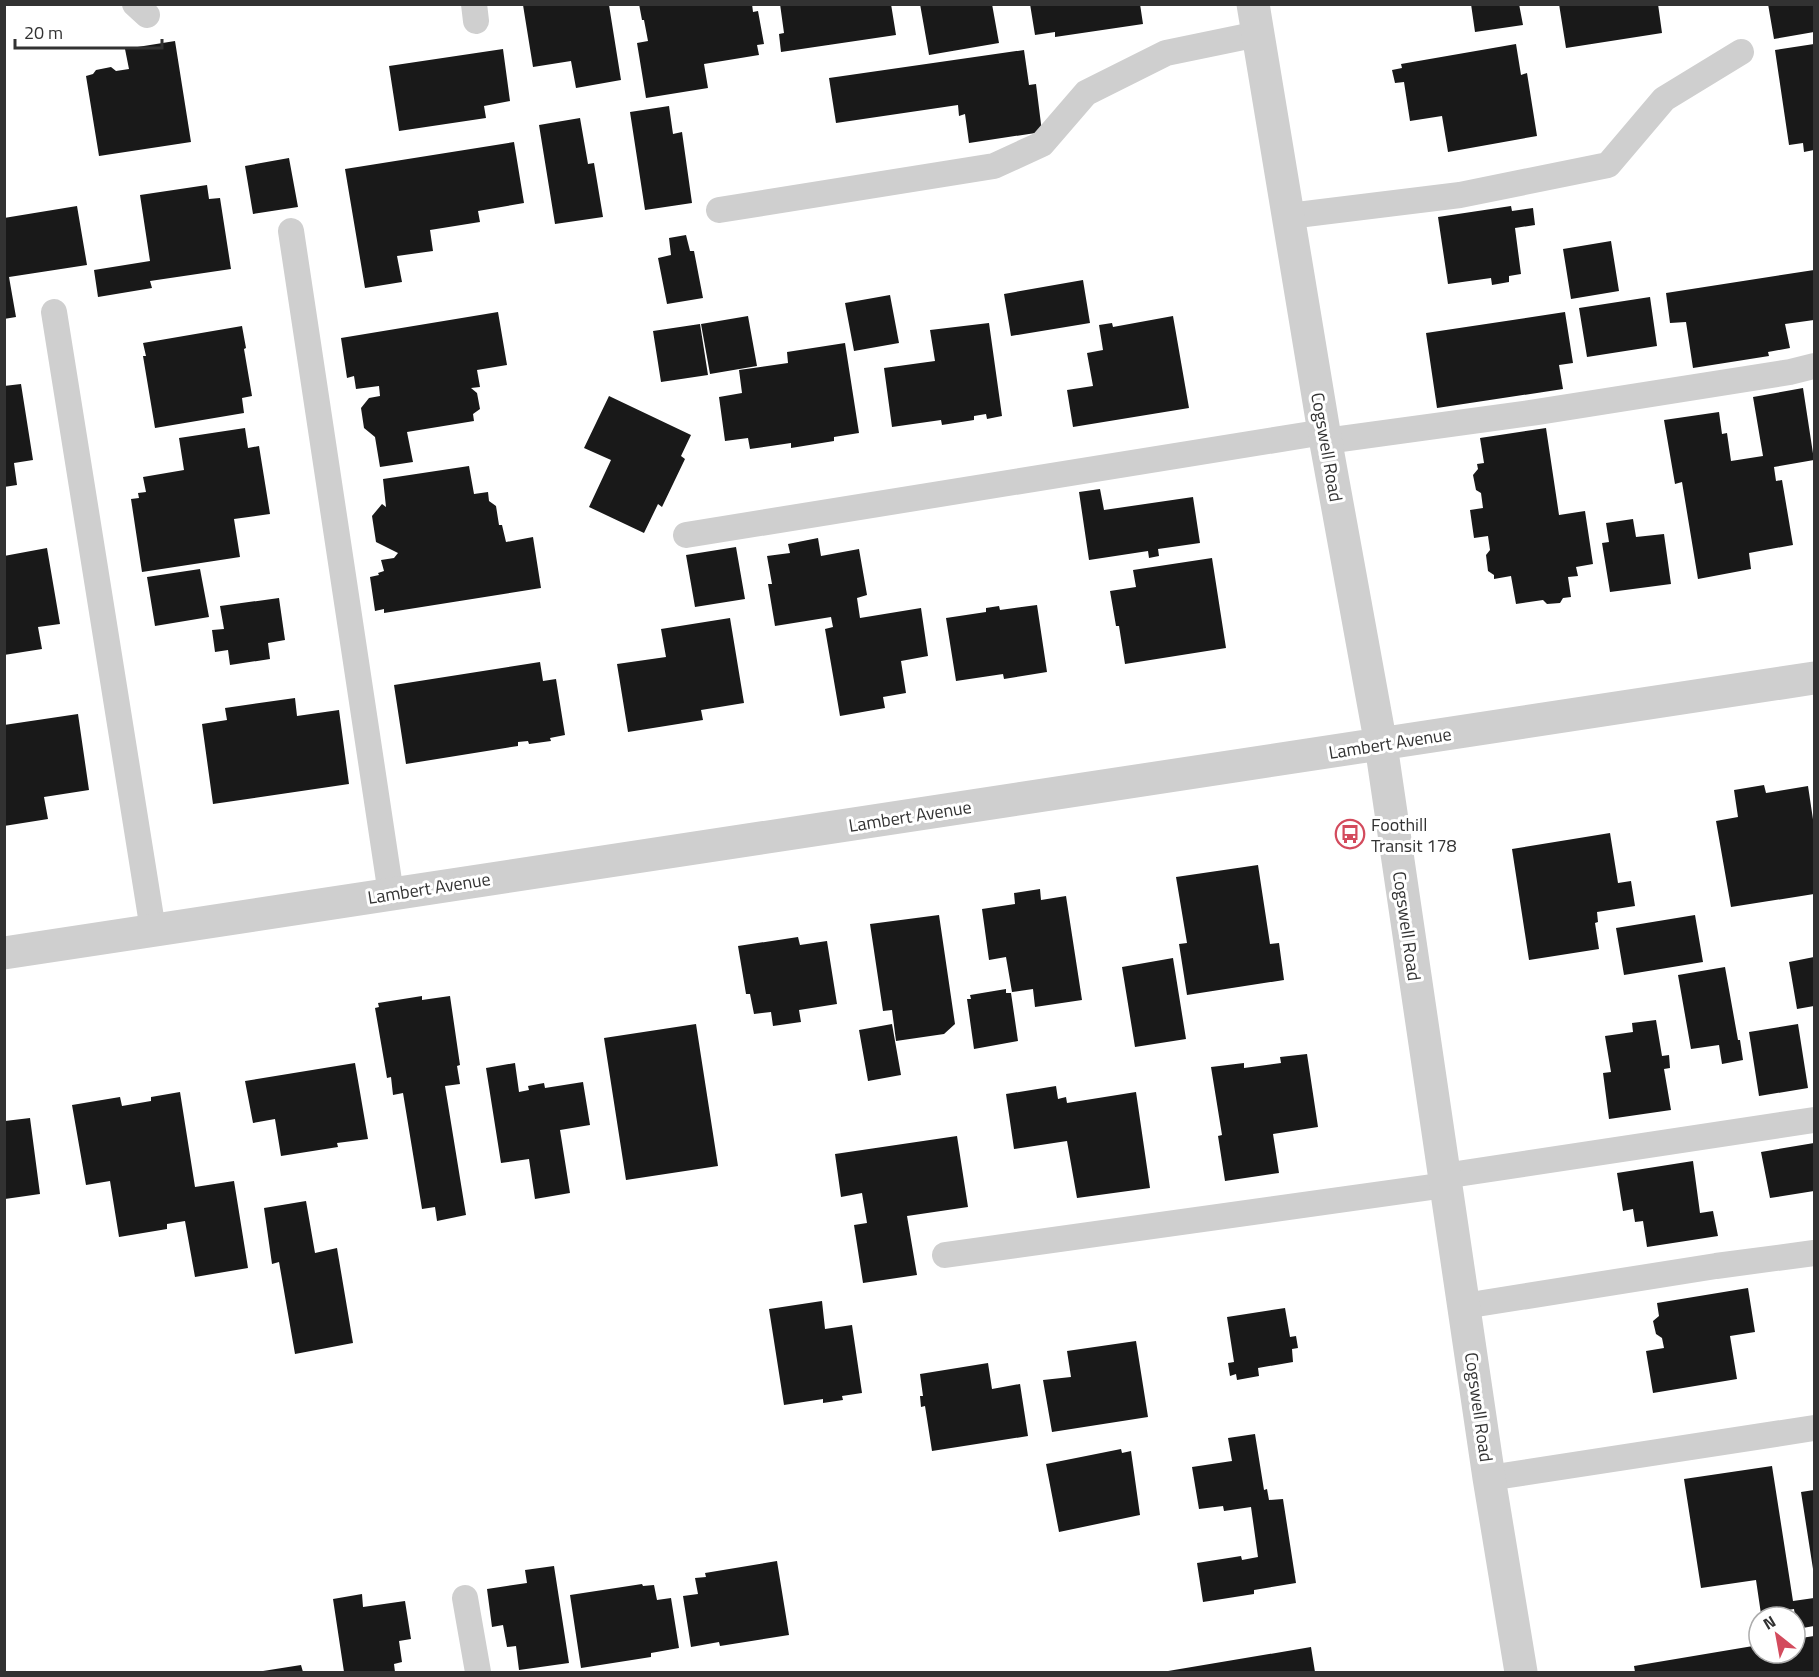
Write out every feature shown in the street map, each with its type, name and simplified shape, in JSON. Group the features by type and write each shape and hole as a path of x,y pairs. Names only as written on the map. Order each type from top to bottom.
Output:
{"street":[{"name":"Cogswell Road","path":"1255,19 1325,437 1380,745 1489,1478 1521,1672"},
{"name":"Lambert Avenue","path":"4,953 1815,678"}],"lane":[{"path":"719,210 994,166 1042,144 1086,93 1166,53 1255,19"},
{"path":"1288,216 1460,195 1608,165 1665,99 1741,52"},
{"path":"291,231 391,894"},
{"path":"54,312 153,930"},
{"path":"686,535 1325,437 1537,412 1790,372 1815,366"},
{"path":"945,1256 1445,1180 1815,1120"},
{"path":"1464,1306 1716,1266 1815,1253"},
{"path":"1489,1478 1815,1428"},
{"path":"465,1598 478,1672"}],"building":[{"path":"639,4 752,4 753,12 758,11 764,44 757,45 759,55 704,64 708,88 646,98 637,43 648,41"},
{"path":"780,4 891,4 896,35 781,52 779,34 784,33"},
{"path":"920,4 992,4 999,43 929,55"},
{"path":"1030,4 1140,4 1143,24 1055,37 1055,32 1035,35"},
{"path":"1471,4 1519,4 1523,25 1475,32"},
{"path":"1559,4 1658,4 1662,33 1566,48"},
{"path":"1768,4 1814,4 1814,32 1774,39"},
{"path":"523,5 609,5 621,80 576,88 571,61 533,67"},
{"path":"175,41 191,142 99,156 86,76 93,74 96,70 111,67 116,71 129,69 125,49"},
{"path":"1516,44 1521,75 1527,73 1537,136 1448,152 1442,116 1410,121 1404,82 1395,83 1392,70 1402,68 1401,64"},
{"path":"1814,44 1814,150 1804,152 1803,143 1789,145 1775,50"},
{"path":"503,49 510,101 484,106 486,118 399,131 389,66"},
{"path":"1024,50 1029,85 1036,84 1042,132 969,143 965,114 959,116 958,105 836,123 829,78"},
{"path":"669,106 673,134 682,132 692,203 645,210 630,112"},
{"path":"580,118 588,164 594,163 603,217 555,224 539,125"},
{"path":"514,142 524,203 478,211 480,222 430,230 433,251 397,256 402,282 365,288 345,169"},
{"path":"289,158 298,207 253,214 245,166"},
{"path":"207,185 209,199 220,198 231,269 150,281 152,288 98,297 94,270 150,261 140,195"},
{"path":"77,206 87,265 9,277 16,317 4,319 4,218"},
{"path":"1511,206 1512,211 1533,208 1535,225 1515,228 1521,274 1509,276 1509,282 1492,285 1491,278 1448,284 1438,217"},
{"path":"686,235 690,251 694,251 703,298 667,304 658,258 671,255 669,238"},
{"path":"1611,241 1619,291 1571,299 1563,249"},
{"path":"1814,270 1814,320 1785,324 1790,348 1768,352 1769,356 1693,368 1686,322 1670,323 1666,293"},
{"path":"1083,280 1090,323 1011,336 1004,294"},
{"path":"890,295 899,343 854,351 845,303"},
{"path":"1650,297 1657,346 1587,357 1579,308"},
{"path":"498,312 507,365 477,370 480,387 471,388 477,393 480,409 473,414 474,421 407,432 413,462 380,467 375,437 364,428 361,408 369,398 380,396 379,386 356,389 354,376 347,378 341,338"},
{"path":"1565,312 1573,363 1559,365 1563,389 1437,408 1426,333"},
{"path":"748,316 757,366 710,374 701,324"},
{"path":"1173,316 1189,408 1073,427 1067,390 1093,386 1087,353 1103,350 1099,325 1112,323 1113,327"},
{"path":"989,323 1002,416 987,419 986,414 974,416 974,420 942,425 941,420 892,427 884,368 935,361 930,330"},
{"path":"700,324 708,375 661,382 653,331"},
{"path":"242,326 252,396 242,398 244,413 155,428 143,356 146,356 143,343"},
{"path":"845,343 859,433 834,437 834,441 791,448 791,443 750,449 748,438 725,441 719,397 742,393 739,370 788,363 787,352"},
{"path":"21,384 33,460 14,463 17,485 4,487 4,386"},
{"path":"1803,388 1814,460 1774,467 1776,481 1782,480 1793,545 1749,553 1751,569 1698,579 1682,482 1675,484 1664,420 1719,412 1722,434 1727,433 1731,461 1763,456 1753,397"},
{"path":"609,396 691,435 681,456 685,459 662,507 658,504 644,533 589,507 611,460 584,448"},
{"path":"245,428 248,448 259,446 270,514 234,519 240,557 142,572 131,499 139,498 138,493 146,492 143,477 184,470 179,438"},
{"path":"1546,428 1559,515 1585,511 1593,564 1576,567 1578,576 1568,577 1571,597 1563,598 1560,603 1547,604 1543,600 1516,604 1511,576 1494,579 1494,575 1488,571 1486,555 1490,550 1488,536 1474,538 1470,510 1483,508 1481,493 1476,490 1473,475 1478,469 1477,464 1484,463 1480,438"},
{"path":"469,466 474,494 488,492 489,501 496,506 499,525 502,525 506,542 533,537 541,588 384,613 384,609 375,611 370,577 384,571 381,560 394,558 398,553 376,542 372,516 382,504 386,507 383,479"},
{"path":"1100,489 1104,510 1193,497 1200,543 1158,549 1159,556 1149,558 1148,551 1089,560 1079,492"},
{"path":"1633,519 1636,537 1664,534 1671,584 1610,592 1602,543 1609,542 1606,523"},
{"path":"818,538 821,556 859,549 867,595 857,598 860,618 921,608 928,656 901,661 906,693 883,697 885,708 840,716 825,629 833,627 831,617 775,626 768,584 772,584 767,556 790,553 788,544"},
{"path":"736,547 745,599 695,607 686,555"},
{"path":"47,548 60,624 38,627 42,649 4,655 4,556"},
{"path":"1212,558 1226,648 1125,664 1110,591 1136,587 1133,570"},
{"path":"200,569 209,617 155,626 147,577"},
{"path":"279,598 285,640 268,643 270,659 230,665 228,650 215,652 212,630 224,629 220,606"},
{"path":"1037,605 1047,672 1004,679 1003,674 956,681 946,618 986,612 986,608 999,606 1000,610"},
{"path":"730,618 744,703 701,710 703,720 628,732 617,664 666,657 661,629"},
{"path":"540,662 543,681 556,679 565,735 550,738 551,741 529,744 528,741 518,742 518,746 406,764 394,685"},
{"path":"295,698 297,716 339,710 349,784 213,804 202,724 227,720 225,708"},
{"path":"78,714 89,790 44,797 48,819 4,826 4,725"},
{"path":"1764,785 1766,793 1808,786 1814,826 1814,894 1731,907 1716,821 1738,817 1734,790"},
{"path":"1610,833 1618,883 1631,881 1635,906 1597,912 1598,922 1595,923 1599,949 1529,960 1512,849"},
{"path":"1258,865 1270,944 1279,943 1284,980 1187,995 1179,944 1187,943 1176,877"},
{"path":"1040,889 1041,900 1066,896 1082,1000 1035,1007 1033,989 1012,992 1006,957 989,960 982,909 1015,904 1014,893"},
{"path":"939,915 955,1024 944,1034 896,1041 892,1010 883,1011 870,924"},
{"path":"1695,915 1703,962 1624,975 1616,928"},
{"path":"798,937 800,945 827,941 837,1004 799,1010 801,1022 773,1026 771,1012 754,1014 750,994 746,994 738,946"},
{"path":"1814,957 1814,1006 1797,1009 1789,962"},
{"path":"1173,958 1186,1039 1135,1047 1122,967"},
{"path":"1725,967 1743,1060 1722,1064 1719,1045 1691,1049 1678,975"},
{"path":"1006,989 1006,993 1011,993 1018,1041 974,1049 967,999 971,999 970,995"},
{"path":"422,996 422,1000 450,996 460,1065 457,1066 460,1084 445,1086 466,1215 437,1221 435,1207 422,1209 403,1093 393,1095 391,1077 387,1078 375,1008 379,1007 378,1003"},
{"path":"1656,1020 1662,1056 1669,1055 1670,1068 1664,1069 1671,1110 1609,1119 1603,1073 1611,1072 1605,1036 1633,1032 1632,1023"},
{"path":"696,1024 718,1166 626,1180 604,1038"},
{"path":"892,1024 901,1075 868,1081 859,1030"},
{"path":"1798,1024 1808,1088 1759,1096 1749,1032"},
{"path":"1307,1054 1318,1127 1273,1134 1279,1173 1225,1181 1218,1136 1222,1135 1211,1067 1244,1063 1244,1068 1281,1063 1280,1057"},
{"path":"355,1063 368,1139 337,1143 338,1147 281,1156 275,1119 253,1123 245,1081"},
{"path":"515,1063 519,1092 529,1090 528,1086 544,1083 545,1088 583,1082 590,1125 560,1130 570,1193 535,1199 529,1159 501,1163 486,1068"},
{"path":"1056,1086 1058,1099 1066,1097 1067,1103 1136,1092 1150,1188 1077,1198 1067,1141 1014,1149 1006,1094"},
{"path":"180,1092 195,1187 234,1181 248,1268 195,1277 185,1221 167,1224 167,1229 119,1237 110,1181 86,1185 72,1105 120,1097 122,1106 151,1101 151,1097"},
{"path":"30,1118 40,1194 5,1199 5,1121"},
{"path":"957,1136 968,1207 907,1216 917,1275 863,1283 854,1225 867,1223 862,1193 841,1197 835,1154"},
{"path":"1814,1143 1814,1191 1770,1198 1761,1152"},
{"path":"1693,1161 1700,1213 1713,1211 1718,1236 1647,1247 1643,1221 1635,1222 1633,1209 1623,1211 1617,1173"},
{"path":"306,1201 315,1253 337,1248 353,1343 295,1354 279,1262 272,1264 264,1208"},
{"path":"1748,1288 1755,1332 1730,1336 1737,1379 1653,1393 1646,1351 1664,1348 1662,1338 1656,1334 1653,1321 1659,1316 1657,1303"},
{"path":"822,1301 825,1329 852,1325 862,1393 842,1396 843,1400 823,1403 823,1399 784,1405 769,1309"},
{"path":"1285,1308 1290,1337 1296,1336 1298,1348 1292,1349 1293,1362 1258,1368 1259,1376 1237,1380 1236,1374 1230,1376 1228,1363 1234,1362 1227,1317"},
{"path":"1136,1341 1148,1417 1052,1432 1043,1380 1071,1377 1067,1351"},
{"path":"988,1363 992,1389 1020,1384 1028,1436 932,1451 925,1406 921,1407 920,1396 923,1396 920,1374"},
{"path":"1255,1434 1264,1490 1267,1489 1269,1500 1283,1499 1296,1583 1254,1590 1254,1594 1203,1602 1197,1563 1241,1556 1242,1560 1258,1557 1251,1507 1224,1511 1223,1506 1199,1509 1192,1467 1232,1461 1228,1438"},
{"path":"1121,1449 1122,1453 1131,1451 1140,1515 1059,1532 1046,1464"},
{"path":"1772,1466 1793,1601 1814,1598 1814,1626 1807,1627 1807,1605 1760,1605 1756,1580 1701,1588 1684,1479"},
{"path":"1814,1490 1814,1569 1813,1569 1801,1492"},
{"path":"777,1561 789,1635 720,1646 719,1642 691,1647 683,1596 698,1594 695,1578 706,1577 705,1573"},
{"path":"554,1566 569,1663 519,1670 516,1646 507,1647 503,1625 492,1627 487,1589 527,1583 525,1570"},
{"path":"642,1584 643,1586 654,1585 657,1600 671,1598 679,1648 651,1653 651,1657 581,1668 570,1595"},
{"path":"362,1594 363,1607 405,1601 411,1639 399,1641 402,1662 394,1664 395,1672 344,1672 333,1599"},
{"path":"1814,1636 1814,1672 1635,1672 1634,1666 1747,1647 1747,1665 1807,1665 1807,1637"},
{"path":"1311,1647 1315,1672 1168,1671"},
{"path":"301,1665 303,1672 263,1671"}],"place":[{"name":"Foothill Transit 178","path":"1350,834"}]}
